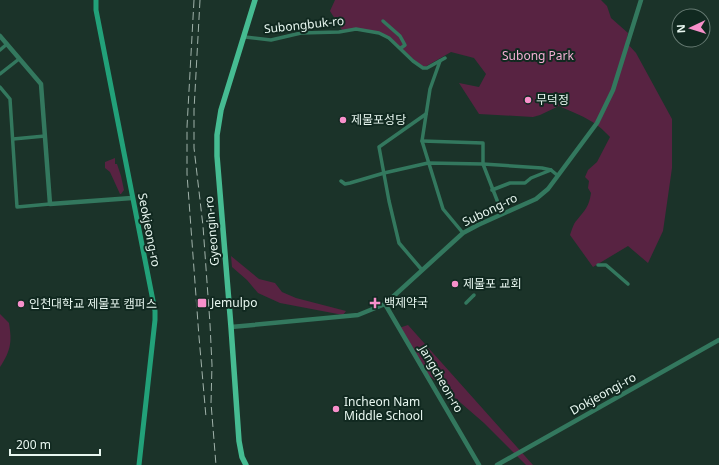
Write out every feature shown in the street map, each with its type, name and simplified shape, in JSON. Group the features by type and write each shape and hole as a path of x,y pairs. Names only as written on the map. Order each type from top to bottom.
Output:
{"main road":[{"name":"Seokjeong-ro","path":"96,0 96,10 155,320 139,465"},
{"name":"Gyeongin-ro","path":"246,465 242,457 239,441 217,156 217,135 221,110 245,37 255,0"},
{"path":"242,457 243,465"}],"street":[{"name":"Subong-ro","path":"231,327 358,315 385,304 463,233 502,213 536,199 548,189 597,123 613,90 641,1"},
{"path":"384,21 400,36 405,45 401,48"},
{"name":"Subongbuk-ro","path":"245,37 271,40 301,34 339,32 356,29 379,33 389,38 413,61 423,68 427,68 445,58"},
{"path":"0,36 41,84 50,204"},
{"path":"0,50 7,44"},
{"path":"0,74 19,59"},
{"path":"440,61 430,89 422,141 443,209 463,233"},
{"path":"0,87 10,98 17,207 132,198"},
{"path":"422,270 400,243 389,201 379,147 426,114"},
{"path":"13,138 45,136"},
{"path":"422,141 483,143 483,164 502,213"},
{"path":"341,181 345,184 350,183 384,173 428,163 483,164 542,168 551,170 558,175"},
{"path":"492,190 510,183 525,183 531,178 551,170"},
{"path":"598,265 606,265 628,284"},
{"path":"466,303 474,295"},
{"name":"Jangcheon-ro","path":"385,304 479,465"},
{"name":"Dokjeongi-ro","path":"497,465 719,340"}],"green space":[{"name":"Subong Park","path":"335,0 601,0 607,6 611,18 628,33 626,42 636,53 672,119 672,168 663,231 648,263 628,246 593,267 570,235 574,223 589,202 591,193 588,188 589,181 585,177 588,170 597,162 610,137 599,126 586,118 559,106 533,117 479,114 459,83 479,87 486,74 474,58 451,52 423,68 401,48 379,33 356,29 342,30 330,11"},
{"path":"115,158 115,164 117,164 124,190 121,194 110,172 105,168 105,162"},
{"path":"231,256 259,279 275,283 282,292 296,298 346,311 343,315 280,303 258,293 247,280 232,267"},
{"path":"0,314 9,323 10,346 0,367"},
{"path":"408,325 533,465 526,465 484,423 424,371 399,328"}],"railway":[{"path":"194,0 187,127 187,174 206,417"},
{"path":"200,0 194,110 194,148 203,226 210,324 212,365 211,403 216,465"}],"place":[{"name":"무덕정","path":"528,100"},
{"name":"제물포성당","path":"343,120"},
{"name":"제물포 교회","path":"455,284"},
{"name":"Jemulpo","path":"202,303"},
{"name":"백제약국","path":"375,303"},
{"name":"인천대학교 제물포 캠퍼스","path":"21,304"},
{"name":"Incheon Nam Middle School","path":"336,409"}]}
